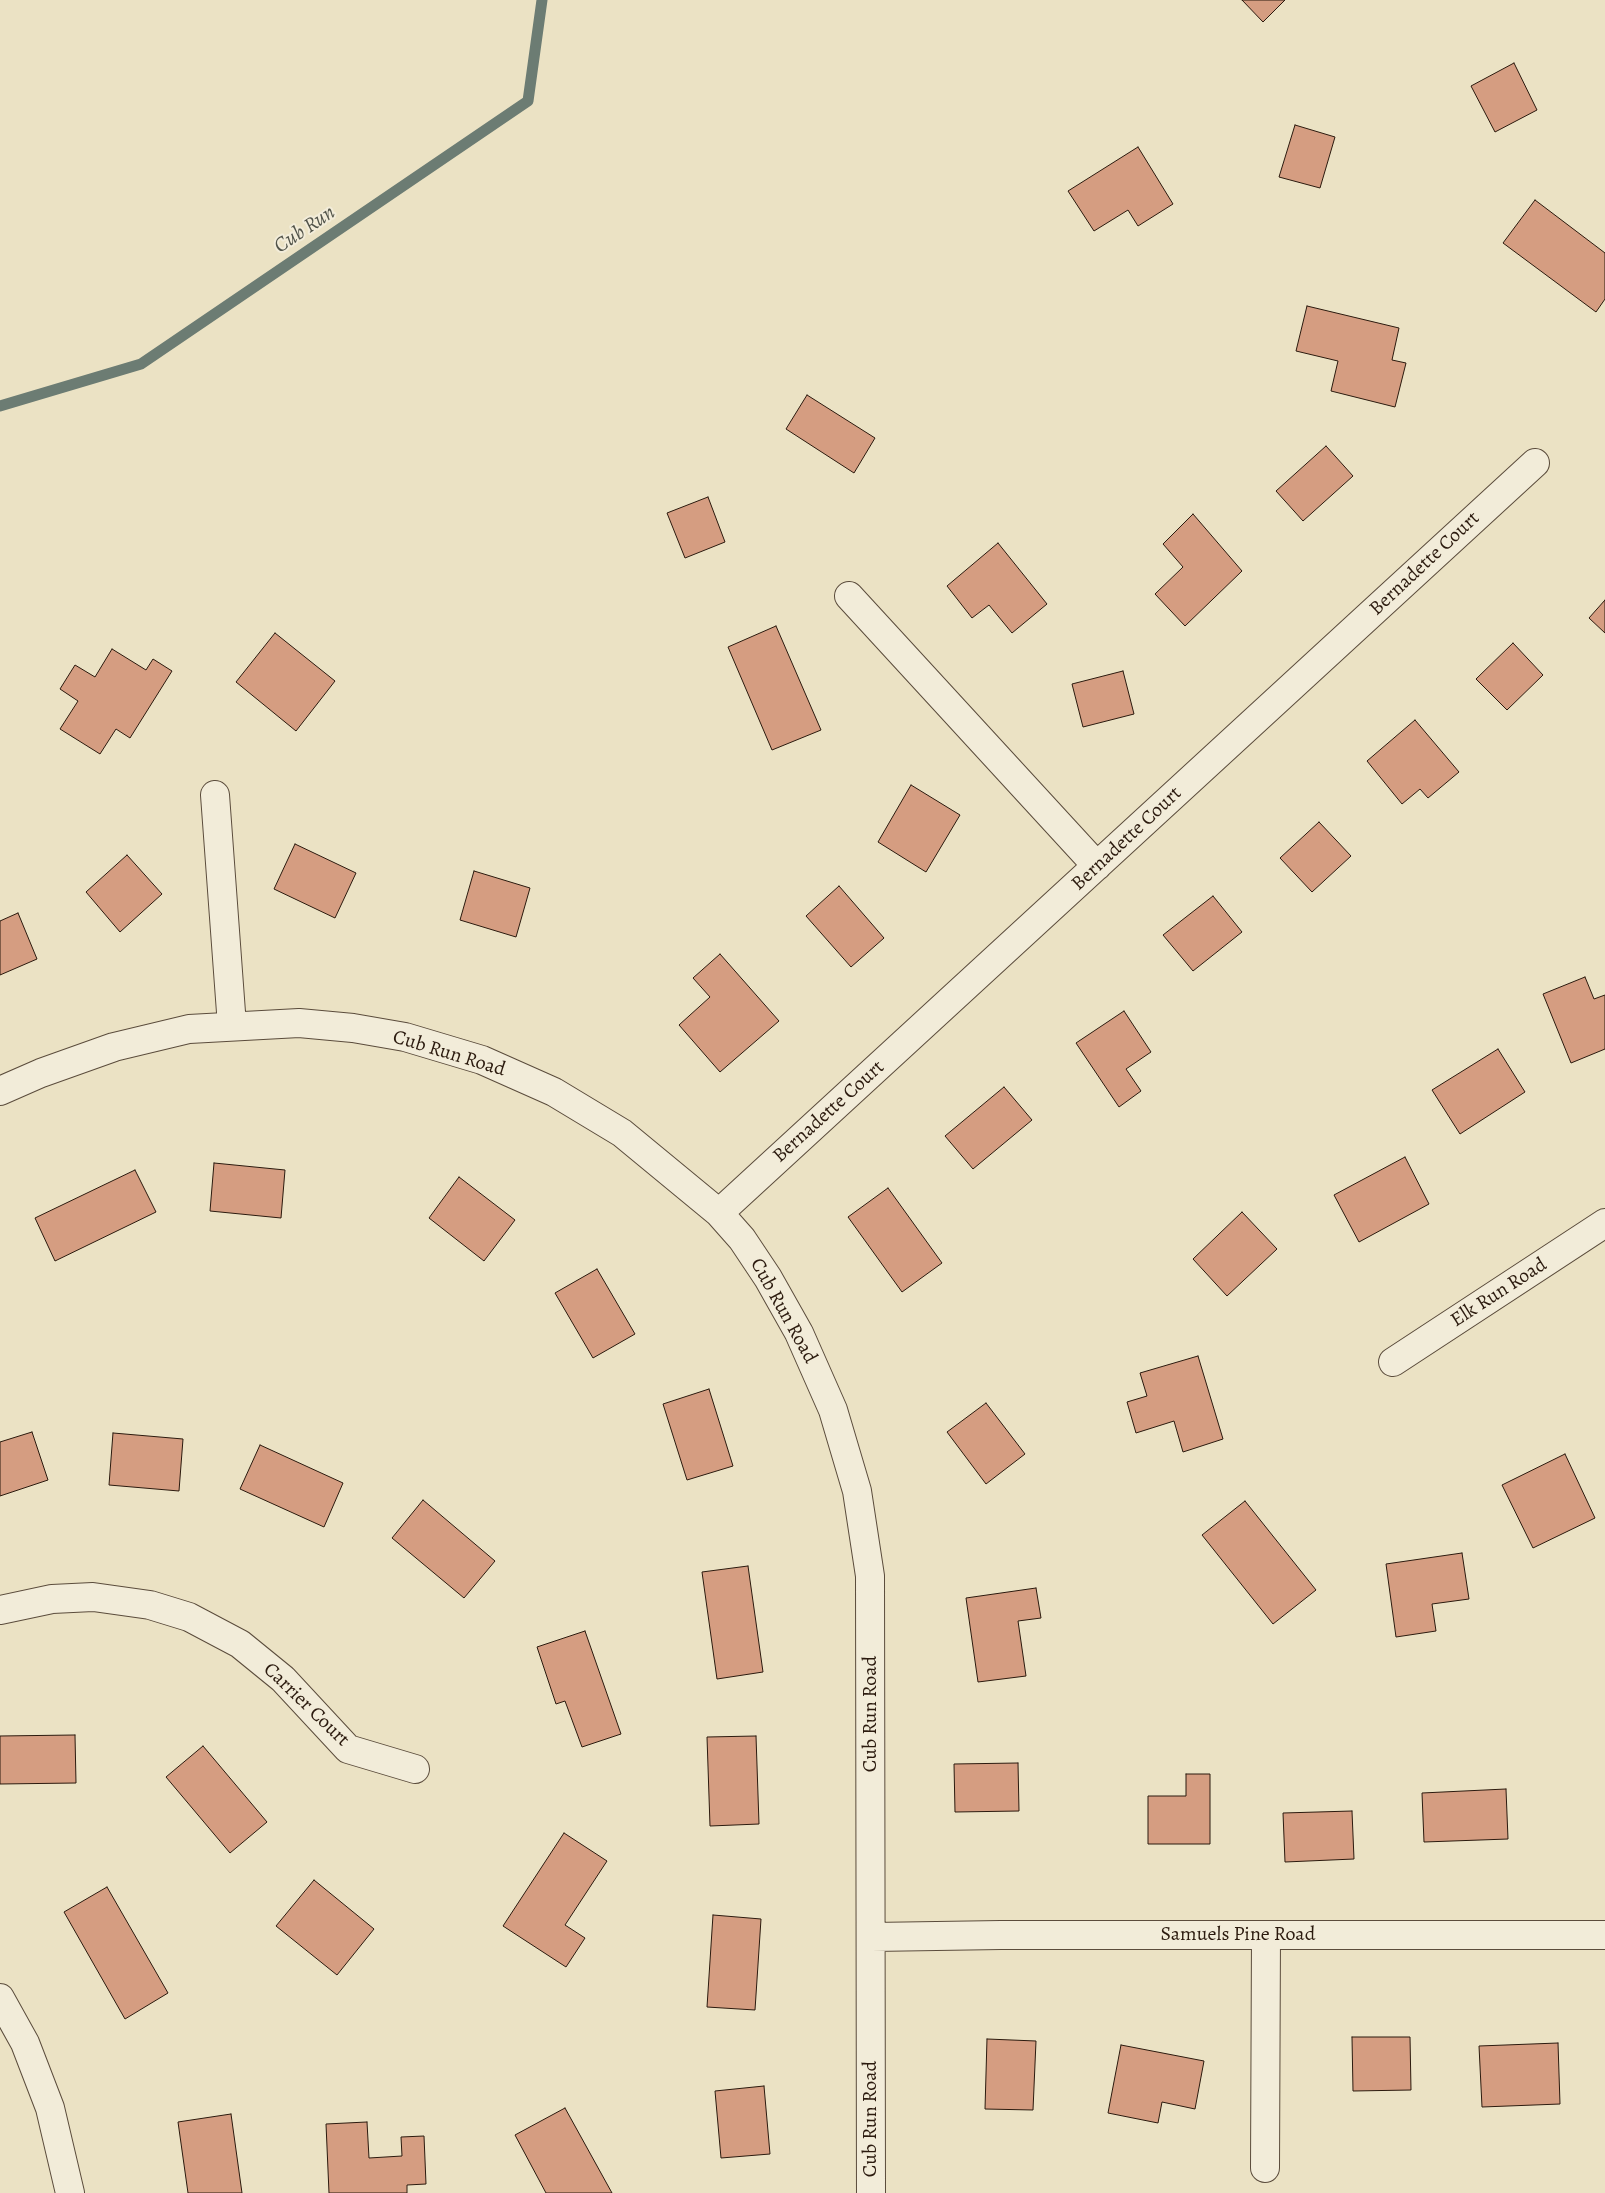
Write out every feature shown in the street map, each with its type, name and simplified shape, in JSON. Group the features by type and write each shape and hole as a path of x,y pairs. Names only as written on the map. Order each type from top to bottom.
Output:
{"street":[{"name":"Bernadette Court","path":"719,1212 1535,463"},
{"path":"849,596 1097,866"},
{"path":"215,795 232,1026"},
{"name":"Cub Run Road","path":"0,1091 41,1073 114,1047 189,1029 299,1023 353,1028 405,1037 482,1060 554,1092 622,1133 719,1212 742,1239 768,1278 799,1333 833,1410 857,1491 870,1576 871,2193"},
{"name":"Elk Run Road","path":"1393,1362 1605,1223"},
{"name":"Carrier Court","path":"0,1610 52,1599 93,1597 150,1605 189,1617 240,1644 283,1679 348,1749 415,1769"},
{"name":"Samuels Pine Road","path":"872,1937 1605,1935"},
{"path":"1265,2168 1266,1936"},
{"path":"0,1998 25,2043 50,2108 70,2193"}],"building":[{"path":"1242,0 1285,0 1263,22"},
{"path":"1514,63 1537,110 1495,132 1471,86"},
{"path":"1295,125 1335,137 1320,188 1279,177"},
{"path":"1138,147 1173,204 1138,226 1128,210 1094,231 1068,191"},
{"path":"1535,200 1605,253 1605,299 1596,312 1503,243"},
{"path":"1307,306 1399,328 1392,360 1406,363 1395,407 1331,391 1338,361 1296,351"},
{"path":"807,395 875,438 854,473 786,429"},
{"path":"1326,446 1353,476 1303,521 1276,491"},
{"path":"708,497 725,542 685,558 667,513"},
{"path":"1193,514 1242,571 1185,626 1155,594 1183,567 1163,544"},
{"path":"998,543 1047,604 1012,633 989,605 972,618 947,586"},
{"path":"1605,600 1605,633 1589,618"},
{"path":"776,626 821,730 772,750 728,647"},
{"path":"275,633 335,681 296,731 236,682"},
{"path":"1513,643 1543,675 1507,710 1476,679"},
{"path":"112,649 146,670 153,659 172,671 130,738 116,729 100,754 60,729 78,701 60,689 75,665 95,677"},
{"path":"1123,671 1134,714 1083,727 1072,684"},
{"path":"1415,720 1459,772 1428,798 1420,789 1402,804 1367,761"},
{"path":"911,785 960,815 926,872 878,842"},
{"path":"1319,822 1351,856 1312,892 1280,858"},
{"path":"295,844 356,873 335,918 274,889"},
{"path":"127,855 162,894 120,932 86,892"},
{"path":"474,871 530,888 516,937 460,920"},
{"path":"839,886 884,938 851,967 806,916"},
{"path":"1213,896 1242,932 1193,971 1163,935"},
{"path":"18,913 37,959 0,975 0,921"},
{"path":"720,954 779,1021 720,1072 679,1025 710,997 693,978"},
{"path":"1585,977 1594,999 1605,995 1605,1049 1571,1063 1543,994"},
{"path":"1124,1011 1151,1052 1126,1069 1141,1091 1119,1107 1076,1043"},
{"path":"1498,1049 1525,1092 1460,1134 1432,1090"},
{"path":"1004,1087 1032,1120 973,1169 945,1136"},
{"path":"1405,1157 1429,1204 1359,1242 1334,1195"},
{"path":"214,1163 285,1170 281,1218 210,1211"},
{"path":"135,1170 156,1212 55,1261 35,1218"},
{"path":"459,1177 515,1220 484,1261 429,1218"},
{"path":"888,1188 942,1263 902,1292 848,1217"},
{"path":"1242,1212 1277,1249 1227,1296 1193,1259"},
{"path":"597,1269 635,1334 593,1358 555,1293"},
{"path":"1198,1356 1223,1439 1183,1452 1174,1421 1136,1433 1127,1402 1147,1396 1140,1373"},
{"path":"709,1389 733,1466 687,1480 663,1404"},
{"path":"986,1403 1025,1454 986,1484 947,1432"},
{"path":"32,1432 48,1480 0,1496 0,1442"},
{"path":"113,1433 183,1439 179,1491 109,1485"},
{"path":"260,1445 343,1483 324,1527 240,1489"},
{"path":"1565,1454 1595,1518 1533,1548 1502,1485"},
{"path":"423,1500 495,1561 464,1598 392,1538"},
{"path":"1245,1501 1316,1590 1273,1624 1202,1535"},
{"path":"1462,1553 1469,1599 1432,1604 1436,1631 1396,1637 1386,1564"},
{"path":"748,1566 763,1672 717,1679 702,1572"},
{"path":"1036,1588 1041,1618 1018,1621 1026,1676 978,1682 966,1598"},
{"path":"585,1631 621,1734 582,1747 565,1701 556,1704 537,1647"},
{"path":"75,1735 76,1783 0,1784 0,1736"},
{"path":"756,1736 759,1824 710,1826 707,1737"},
{"path":"203,1746 267,1822 230,1853 166,1777"},
{"path":"1018,1763 1019,1811 955,1812 954,1764"},
{"path":"1186,1774 1210,1774 1210,1844 1148,1844 1148,1796 1186,1796"},
{"path":"1506,1789 1508,1839 1424,1842 1422,1793"},
{"path":"1352,1811 1354,1859 1285,1862 1283,1813"},
{"path":"564,1833 607,1861 565,1925 585,1938 566,1967 503,1926"},
{"path":"314,1880 374,1929 337,1975 276,1926"},
{"path":"107,1887 168,1993 125,2019 64,1912"},
{"path":"713,1915 761,1919 755,2010 707,2007"},
{"path":"1352,2037 1410,2037 1411,2090 1353,2091"},
{"path":"987,2039 1036,2041 1033,2110 985,2109"},
{"path":"1558,2043 1560,2104 1482,2107 1479,2046"},
{"path":"1121,2045 1204,2061 1195,2109 1162,2102 1158,2123 1108,2113"},
{"path":"764,2086 770,2154 721,2158 715,2091"},
{"path":"565,2108 612,2193 546,2193 515,2135"},
{"path":"231,2114 242,2193 188,2193 178,2122"},
{"path":"367,2122 369,2158 402,2156 401,2137 424,2136 426,2184 407,2185 407,2193 329,2193 326,2124"}],"waterway":[{"name":"Cub Run","path":"0,406 141,364 528,101 542,0"}]}
